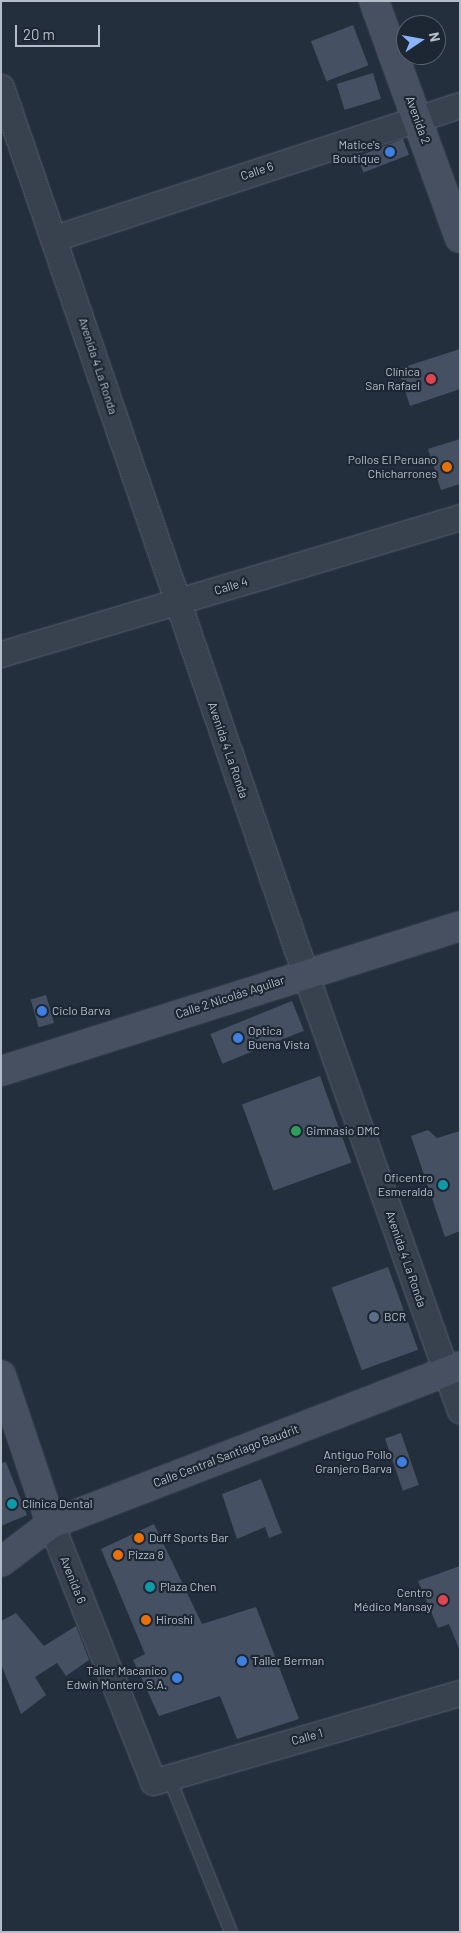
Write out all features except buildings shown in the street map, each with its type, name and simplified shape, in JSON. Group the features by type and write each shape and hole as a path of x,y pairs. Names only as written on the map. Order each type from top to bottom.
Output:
{"main road":[{"name":"Avenida 2","path":"374,1 460,238"},
{"name":"Calle 2 Nicolás Aguilar","path":"1,1071 305,973 460,926"},
{"name":"Calle Central Santiago Baudrit","path":"1,1562 50,1524 453,1369"},
{"name":"Avenida 6","path":"1,1375 50,1524"}],"street":[{"name":"Avenida 4 La Ronda","path":"1,87 55,238 177,603 305,973 453,1369 460,1410"},
{"name":"Calle 6","path":"55,238 417,117 460,105"},
{"name":"Calle 4","path":"1,654 460,517"},
{"name":"Avenida 6","path":"50,1524 161,1779"},
{"name":"Calle 1","path":"161,1779 460,1693"}],"lane":[{"name":"Avenida 6","path":"161,1779 231,1932"}],"place":[{"name":"Matice's Boutique","path":"390,152"},
{"name":"Clínica San Rafael","path":"431,379"},
{"name":"Pollos El Peruano Chicharrones","path":"447,467"},
{"name":"Ciclo Barva","path":"42,1011"},
{"name":"Optica Buena Vista","path":"238,1038"},
{"name":"Gimnasio DMC","path":"296,1131"},
{"name":"Oficentro Esmeralda","path":"443,1185"},
{"name":"BCR","path":"374,1317"},
{"name":"Antiguo Pollo Granjero Barva","path":"402,1462"},
{"name":"Clínica Dental","path":"12,1504"},
{"name":"Duff Sports Bar","path":"139,1538"},
{"name":"Pizza 8","path":"118,1555"},
{"name":"Plaza Chen","path":"150,1587"},
{"name":"Centro Médico Mansay","path":"443,1600"},
{"name":"Hiroshi","path":"146,1620"},
{"name":"Taller Berman","path":"242,1661"},
{"name":"Taller Macanico Edwin Montero S.A.","path":"177,1678"}]}
